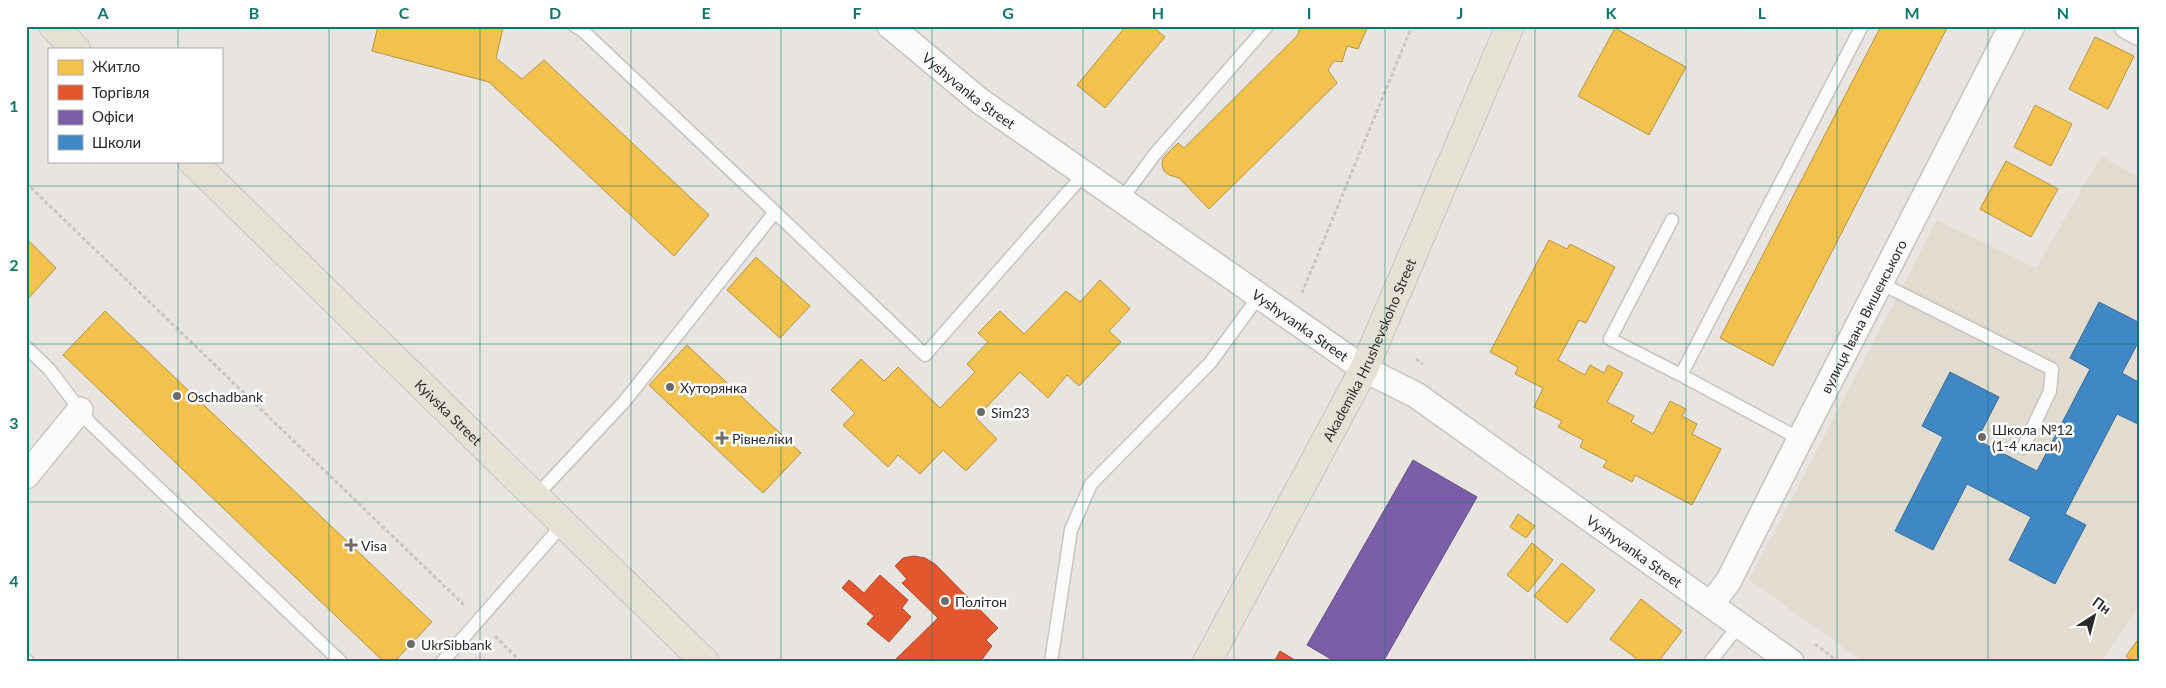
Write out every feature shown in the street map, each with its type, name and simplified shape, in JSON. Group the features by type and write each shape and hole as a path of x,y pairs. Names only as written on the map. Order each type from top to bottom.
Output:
{"main road":[{"path":"53,26 75,48"},
{"name":"Akademika Hrushevskoho Street","path":"1207,662 1364,369 1510,26"},
{"name":"Kyivska Street","path":"193,162 705,662"}],"street":[{"name":"Vyshyvanka Street","path":"890,26 980,101 1364,369 1416,395 1791,662"},
{"name":"вулиця Івана Вишенського","path":"1711,604 1728,582 2012,26"},
{"path":"2127,26 2140,33"},
{"path":"26,476 80,410"}],"lane":[{"path":"1121,200 1155,154 1267,26"},
{"path":"1681,375 1862,26"},
{"path":"580,27 925,355 1084,174"},
{"path":"536,496 624,402 774,212"},
{"path":"1672,220 1610,339 1800,439"},
{"path":"1880,283 2052,369 2050,392 2023,448"},
{"path":"1051,662 1071,530 1091,484 1210,363 1259,296"},
{"path":"26,347 49,369 90,422 341,662"},
{"path":"442,662 564,523"},
{"path":"1710,662 1740,624"}],"path":[{"path":"1292,319 1412,26"},
{"path":"26,183 521,662"}],"shaded area":[{"name":"Школа №12 (1-4 класи)","path":"2101,156 2140,178 2140,607 2100,662 1864,662 1749,580 1937,220 2036,268"}],"building: Житло":[{"path":"378,26 496,26 503,28 496,58 522,79 544,60 709,215 674,256 489,82 372,51"},
{"path":"1126,26 1152,26 1165,37 1105,108 1077,85"},
{"path":"1301,26 1368,26 1358,49 1347,46 1342,62 1334,61 1328,70 1337,83 1209,209 1179,178 1169,175 1164,171 1162,166 1163,158 1178,143 1184,148 1297,36"},
{"path":"1881,26 1948,26 1773,366 1720,338"},
{"path":"1615,28 1686,67 1649,135 1578,96"},
{"path":"2095,37 2134,56 2108,109 2069,89"},
{"path":"2035,105 2072,124 2051,166 2014,147"},
{"path":"2006,161 2058,189 2031,237 1980,209"},
{"path":"26,238 56,268 26,301"},
{"path":"1549,240 1567,249 1570,244 1615,267 1586,323 1579,320 1558,360 1585,375 1590,365 1604,373 1608,365 1623,373 1607,402 1634,416 1631,422 1653,434 1670,401 1686,409 1682,416 1697,424 1692,434 1721,449 1692,505 1635,475 1632,482 1603,467 1607,461 1580,447 1583,440 1558,427 1562,421 1534,407 1543,388 1515,374 1518,367 1490,352"},
{"path":"756,257 810,306 780,338 727,290"},
{"path":"1100,280 1130,309 1109,331 1121,342 1079,386 1067,375 1048,398 1020,372 976,418 997,439 966,471 943,450 920,474 898,455 888,467 843,425 855,413 831,390 861,359 884,381 898,367 940,408 975,372 967,364 988,342 978,333 1000,311 1024,334 1066,291 1080,302"},
{"path":"105,311 432,622 394,662 384,662 63,355"},
{"path":"687,345 801,453 763,493 649,385"},
{"path":"1518,514 1535,526 1526,538 1510,527"},
{"path":"1532,543 1553,560 1528,592 1507,575"},
{"path":"1562,563 1595,590 1567,623 1534,596"},
{"path":"1641,599 1682,631 1658,662 1641,662 1610,639"},
{"path":"2140,637 2140,662 2133,662 2126,656"}],"building: Торгівля":[{"name":"Політон","path":"914,556 925,558 935,564 998,628 986,640 992,646 980,662 893,662 938,618 902,583 907,579 895,566 903,558"},
{"path":"880,575 908,600 902,608 911,617 889,642 867,624 874,616 842,588 849,580 864,593"},
{"path":"1280,651 1298,662 1274,662"}],"building: Офіси":[{"path":"1413,460 1477,497 1383,662 1336,662 1307,645"}],"building: Школи":[{"path":"2099,302 2140,323 2140,339 2122,373 2140,383 2140,425 2117,414 2065,514 2086,525 2055,584 2009,560 2031,517 1967,484 1933,550 1895,531 1943,437 1922,426 1950,372 1999,397 1977,440 2037,471 2090,369 2070,358"}],"place":[{"name":"Хуторянка","path":"670,387"},
{"name":"Oschadbank","path":"177,396"},
{"name":"Sim23","path":"981,412"},
{"name":"Школа №12 (1-4 класи)","path":"1982,437"},
{"name":"Рівнеліки","path":"722,438"},
{"name":"Visa","path":"351,545"},
{"name":"Політон","path":"945,601"},
{"name":"UkrSibbank","path":"411,644"}]}
